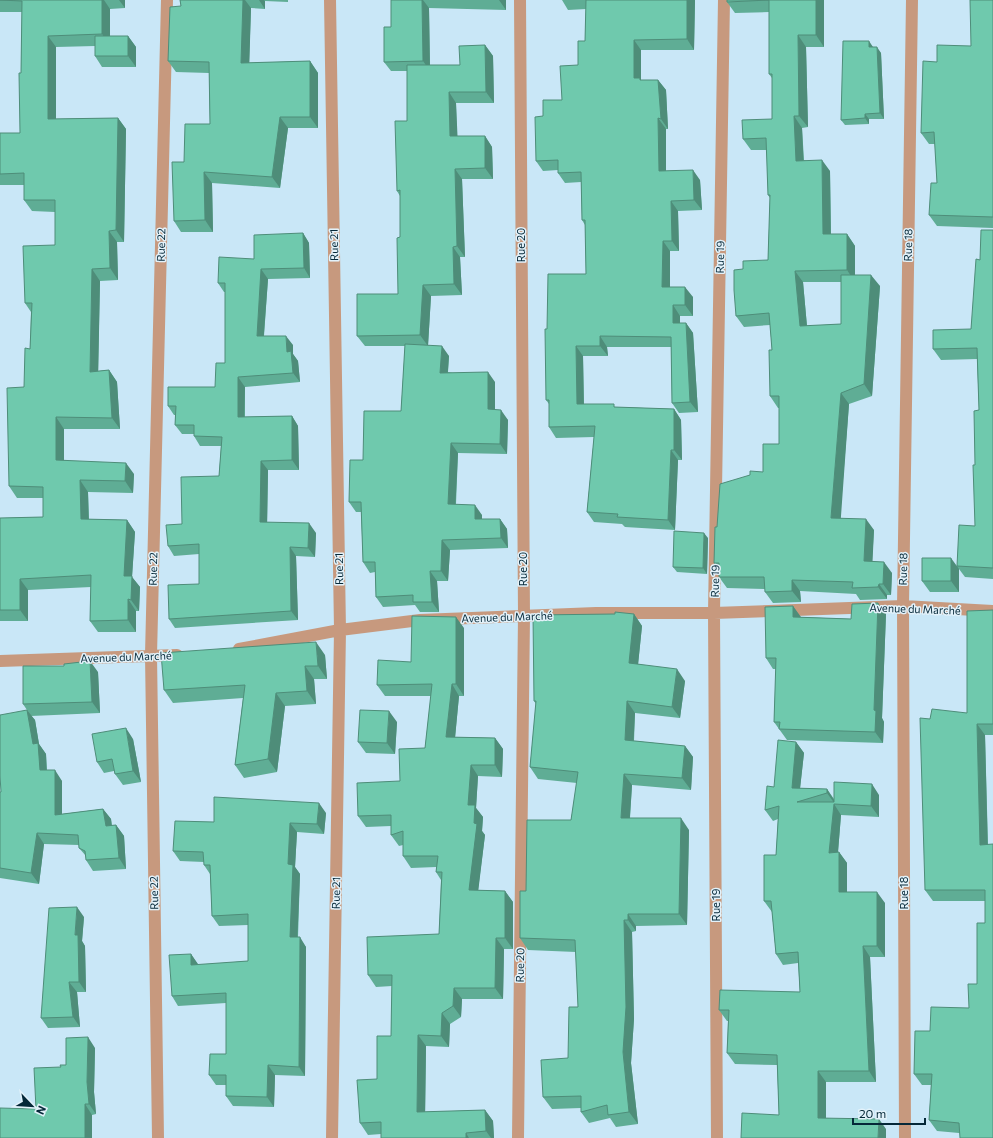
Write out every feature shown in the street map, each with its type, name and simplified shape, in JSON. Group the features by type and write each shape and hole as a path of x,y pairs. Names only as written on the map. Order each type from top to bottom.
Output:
{"street":[{"name":"Rue 22","path":"158,1138 151,655 167,0"},
{"name":"Rue 21","path":"330,0 340,630 332,1138"},
{"name":"Rue 20","path":"518,1138 524,616 520,0"},
{"name":"Rue 19","path":"716,1138 714,613 724,0"},
{"name":"Rue 18","path":"905,1138 903,606 912,0"},
{"name":"Avenue du Marché","path":"228,651 340,630 420,620 596,613 714,613 903,606 993,611"},
{"name":"Avenue du Marché","path":"0,661 151,655 190,655"}],"building":[{"path":"0,0 102,0 102,34 48,36 48,119 118,118 116,230 109,231 110,268 92,269 90,372 109,370 112,418 56,417 56,460 126,463 125,481 80,480 81,519 127,520 124,576 132,576 131,600 128,599 128,620 90,621 91,575 20,579 20,610 0,610 0,518 43,517 43,487 9,486 7,388 24,387 25,348 30,349 32,303 25,303 23,246 55,245 55,200 24,200 24,173 0,174 0,133 20,133 19,73 21,73 22,1"},
{"path":"180,0 243,0 241,63 310,61 310,117 280,117 272,177 204,172 205,220 174,221 172,162 184,162 185,124 210,124 209,62 168,61 170,7 181,6"},
{"path":"391,0 422,0 423,61 384,62 384,27 391,27"},
{"path":"586,0 687,0 687,39 634,40 634,78 640,78 640,80 658,80 661,119 658,118 659,171 693,170 694,200 671,201 672,241 663,241 662,287 685,287 685,305 673,305 673,323 686,323 690,402 672,403 671,337 600,336 600,346 576,346 577,404 614,404 614,407 674,409 674,450 671,450 668,520 617,517 618,514 587,512 595,426 549,427 549,400 546,400 545,329 547,329 548,274 586,274 585,220 582,220 581,172 558,173 558,160 536,161 535,117 543,116 543,100 562,100 560,66 578,65 578,41 585,41"},
{"path":"727,0 769,0 727,2"},
{"path":"769,0 816,0 816,35 798,35 799,116 794,116 796,161 822,160 823,234 847,234 847,270 795,271 800,326 841,324 841,275 871,275 864,384 841,393 831,518 866,519 864,561 884,562 883,584 879,584 878,587 852,588 853,582 792,580 792,591 765,592 764,577 719,577 719,563 714,563 715,527 717,527 720,484 750,475 750,471 763,472 763,444 779,444 779,396 770,396 769,350 772,350 769,313 736,316 734,290 734,270 743,269 743,261 768,260 770,195 768,195 766,138 743,139 742,120 772,119 772,74 769,74"},
{"path":"970,0 993,0 993,217 929,215 931,183 937,183 934,132 921,133 923,61 937,62 937,45 971,46"},
{"path":"95,36 128,36 128,56 95,56"},
{"path":"843,41 869,41 869,47 877,47 880,113 865,114 865,118 841,120"},
{"path":"485,45 486,92 449,92 450,136 485,136 485,168 455,169 457,246 453,247 454,284 423,285 420,335 357,336 357,294 398,294 397,238 400,237 400,190 397,191 395,121 407,121 407,65 460,65 459,46"},
{"path":"981,230 993,230 993,568 957,566 959,525 975,526 973,465 975,465 974,411 979,410 977,348 933,349 933,330 971,329 976,259 980,260"},
{"path":"303,233 304,268 261,269 257,336 286,336 287,352 291,351 293,373 238,377 238,417 292,416 292,460 261,461 260,522 309,523 308,548 290,547 291,611 169,619 168,585 199,584 199,544 168,546 166,525 182,524 181,477 219,476 222,437 194,436 194,425 175,425 176,406 168,406 168,387 215,387 216,363 225,363 225,283 218,283 219,257 254,259 254,235"},
{"path":"405,344 442,346 440,373 488,372 488,409 501,410 500,444 451,443 448,504 475,505 475,519 500,519 501,538 442,540 441,571 430,571 432,602 413,602 413,595 376,597 375,562 363,562 361,502 349,502 350,460 363,460 364,411 401,411"},
{"path":"674,531 704,533 703,568 673,567"},
{"path":"922,558 951,558 951,581 922,581"},
{"path":"878,603 874,710 876,711 875,732 779,729 780,722 774,722 776,658 766,658 765,607 793,606 793,617 851,619 852,604"},
{"path":"993,610 993,724 977,724 980,845 993,844 993,1138 960,1138 959,1123 929,1120 932,1074 914,1074 915,1031 930,1031 931,1007 969,1008 968,984 977,984 977,923 985,923 985,890 925,890 920,718 930,719 932,709 967,713 967,611"},
{"path":"615,612 634,614 629,663 677,669 672,707 627,701 625,740 685,746 682,778 624,774 621,818 681,818 679,914 628,914 628,920 624,920 626,1007 623,1052 629,1112 608,1115 607,1105 581,1112 581,1096 543,1097 541,1060 568,1058 569,1007 578,1007 575,940 520,938 520,891 526,891 527,820 571,820 578,772 530,767 536,701 534,701 533,615 615,614"},
{"path":"412,616 456,617 456,684 452,684 446,737 495,738 495,765 471,765 468,805 475,805 474,823 477,824 469,890 505,891 505,938 496,938 495,988 454,988 453,1006 442,1013 441,1036 418,1035 417,1112 485,1110 486,1131 466,1133 466,1138 381,1138 381,1122 360,1123 357,1080 377,1079 377,1036 391,1036 392,975 368,975 367,937 439,934 442,872 436,872 438,856 403,856 403,831 391,835 391,815 358,816 357,783 400,781 399,749 425,748 432,684 377,685 378,660 411,662"},
{"path":"316,642 318,666 305,666 307,691 276,693 268,759 235,765 245,685 164,690 161,653"},
{"path":"90,661 92,702 23,704 23,666 64,666 64,664"},
{"path":"27,710 33,744 38,743 40,770 55,770 55,815 103,809 106,826 116,825 119,858 86,860 85,851 79,848 78,835 37,833 31,873 0,868 0,715"},
{"path":"360,710 389,711 387,743 358,742"},
{"path":"126,728 133,771 115,774 112,759 97,762 92,734"},
{"path":"778,740 796,742 792,788 827,789 827,793 797,802 834,802 834,782 872,784 871,806 834,804 829,853 839,852 839,892 877,892 877,946 863,946 869,1071 818,1071 818,1118 879,1119 878,1138 741,1138 742,1113 779,1115 777,1055 727,1053 729,1010 719,1010 720,990 800,992 798,952 776,954 771,901 764,901 764,855 776,855 779,806 765,810 767,786 774,787"},
{"path":"214,797 319,803 317,824 290,823 288,864 293,865 290,937 300,937 299,1067 268,1065 267,1097 226,1096 226,1075 209,1075 210,1054 226,1054 226,993 172,996 169,955 191,954 191,965 248,961 248,914 212,916 210,865 204,865 203,852 173,851 175,821 214,822"},
{"path":"77,907 75,935 78,935 79,982 69,982 73,1017 41,1018 49,908"},
{"path":"88,1037 87,1082 89,1104 85,1104 85,1138 0,1138 0,1108 36,1109 34,1068 61,1067 60,1065 66,1065 66,1038"}]}
